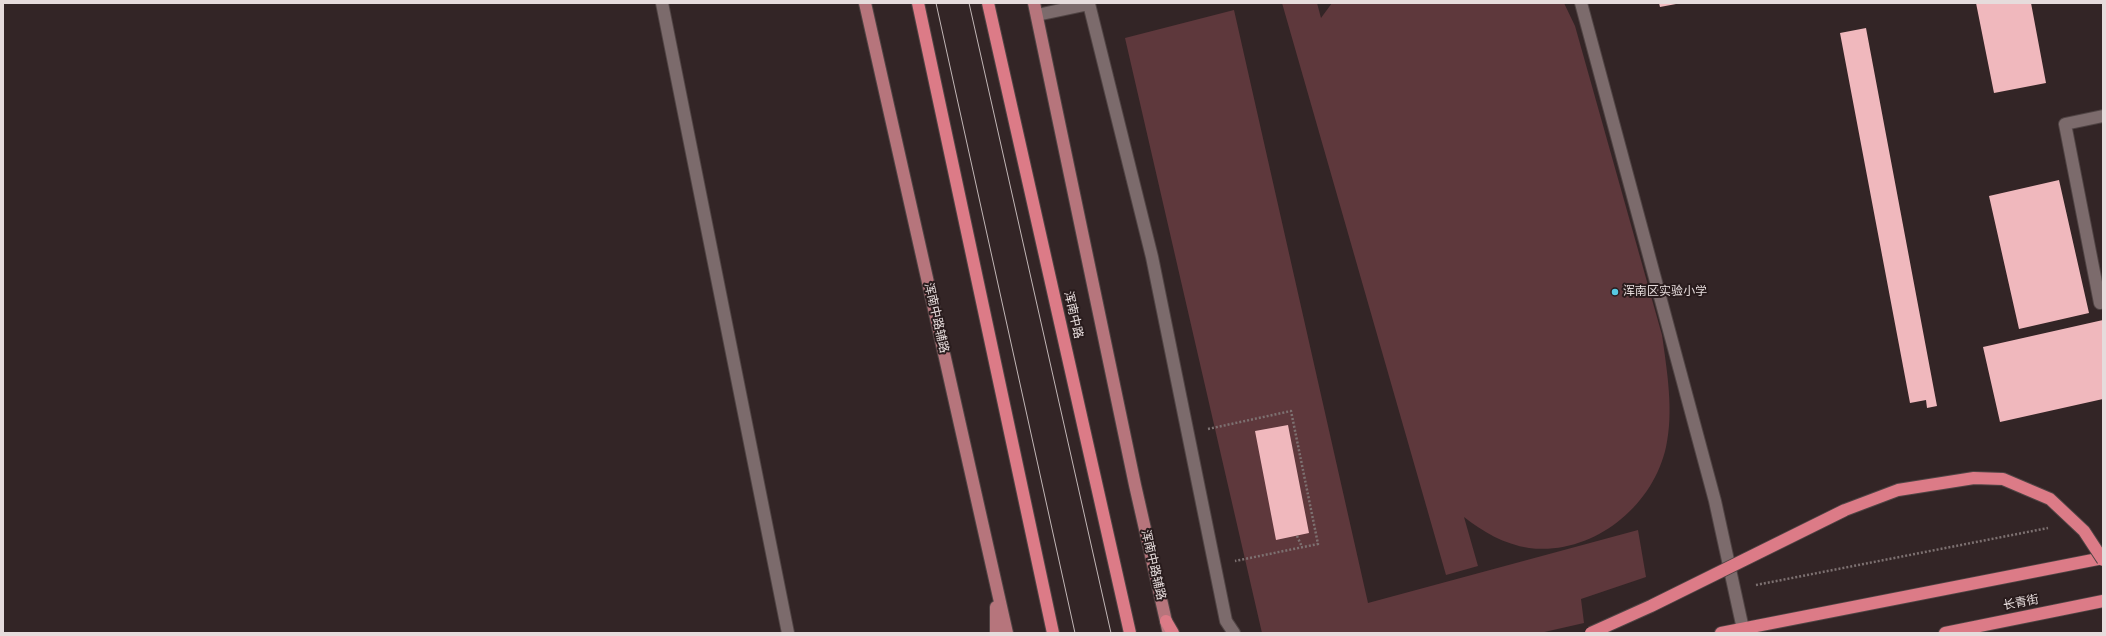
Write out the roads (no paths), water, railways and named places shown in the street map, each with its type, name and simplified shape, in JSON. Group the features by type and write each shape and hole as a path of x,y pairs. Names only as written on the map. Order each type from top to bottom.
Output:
{"highway":[{"path":"918,3 1053,633"},
{"name":"浑南中路","path":"988,3 1130,633"},
{"path":"1591,633 1652,606 1845,510 1898,490 1974,478 2003,479 2050,499 2084,531 2103,559 1721,633"},
{"name":"长青街","path":"1945,633 2103,601"},
{"path":"1168,627 1173,633"}],"main road":[{"name":"浑南中路辅路","path":"865,3 1007,633"},
{"name":"浑南中路辅路","path":"1036,9 1134,477 1168,627"},
{"path":"996,584 996,633"}],"lane":[{"path":"662,3 788,633"},
{"path":"1036,9 1090,3 1152,257 1226,621 1234,633"},
{"path":"1581,3 1716,501 1743,629"},
{"path":"2100,302 2065,124 2103,116"}],"tram line":[{"path":"936,3 1075,633"},
{"path":"969,3 1111,633"}],"place":[{"name":"浑南区实验小学","path":"1615,292"}]}
